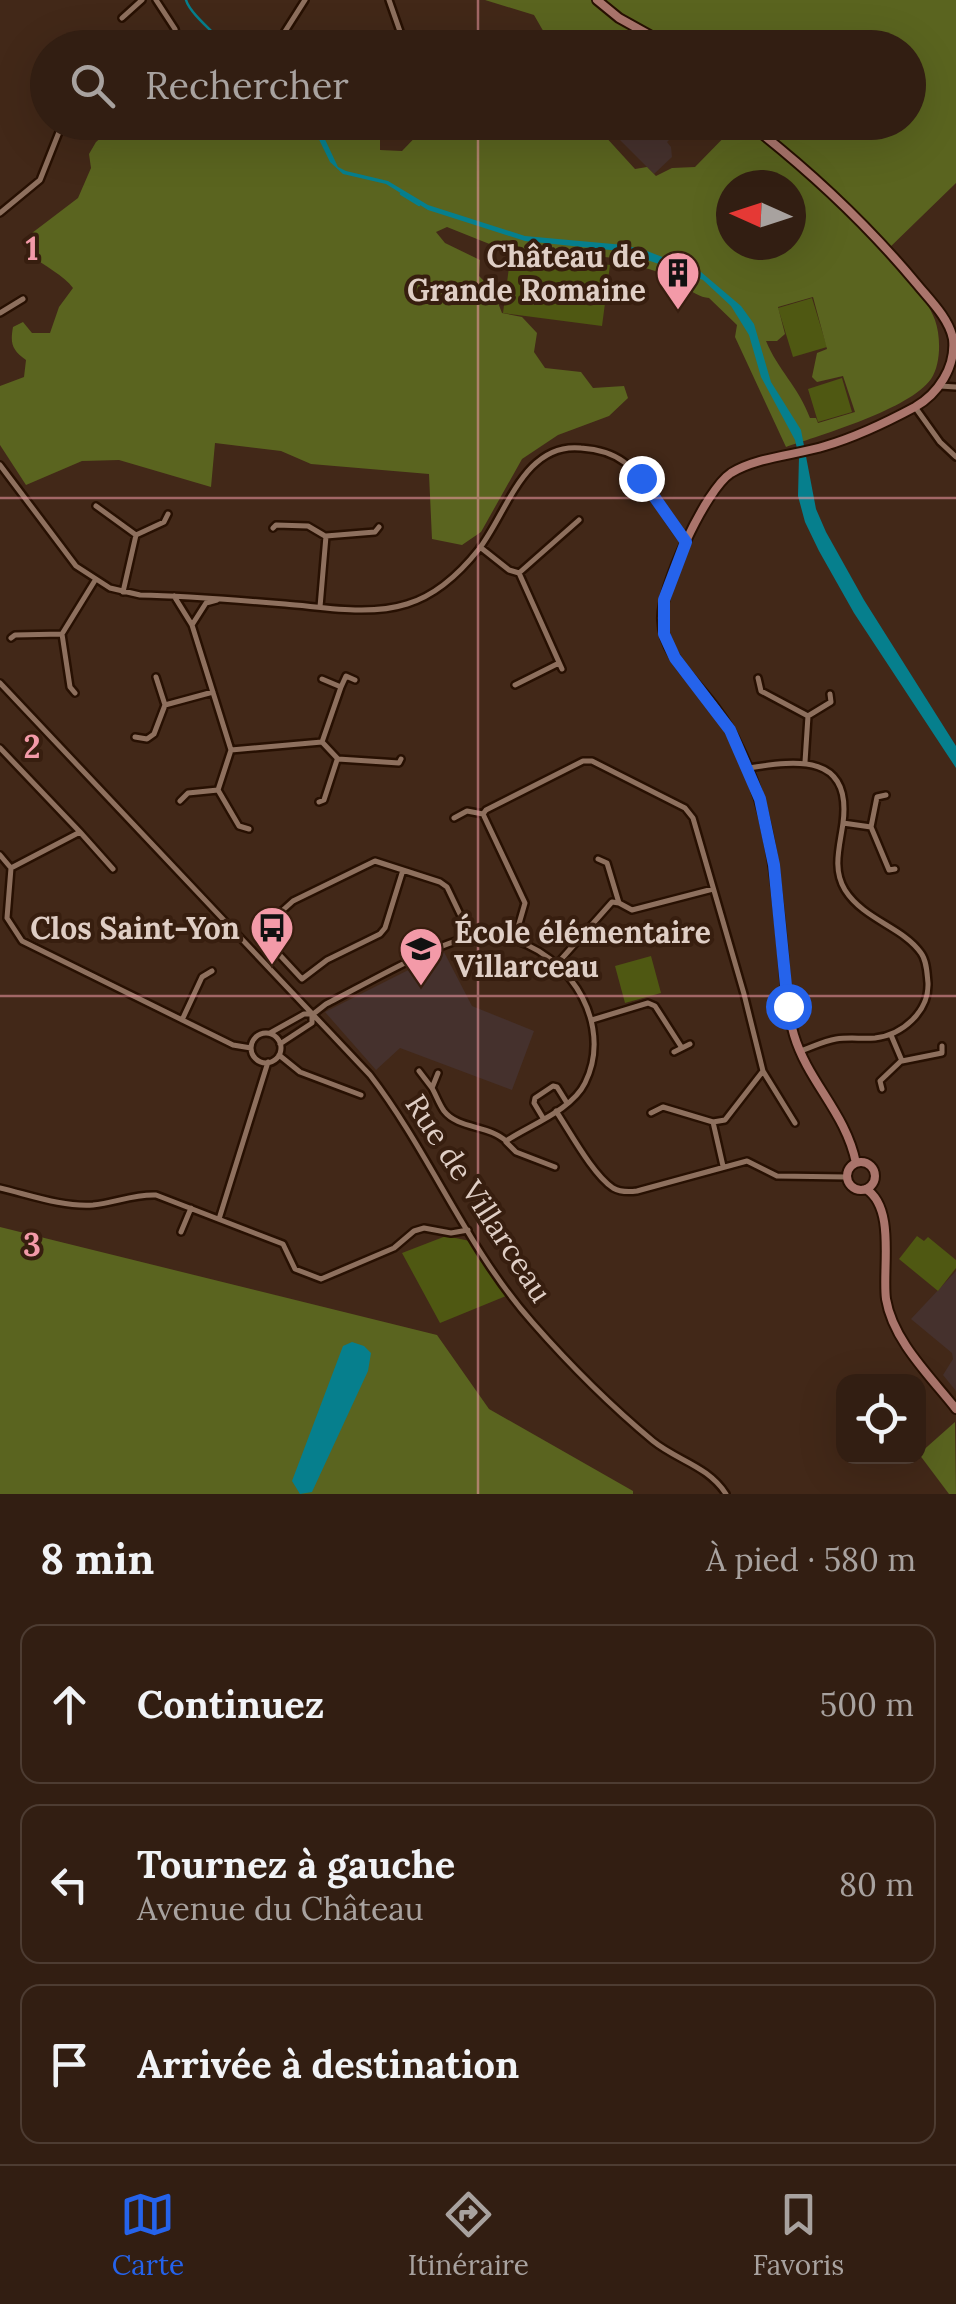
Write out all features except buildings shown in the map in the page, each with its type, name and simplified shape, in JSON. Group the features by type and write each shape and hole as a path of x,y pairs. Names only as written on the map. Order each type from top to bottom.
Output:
{"street":[{"path":"122,18 142,0"},
{"path":"156,0 173,30"},
{"path":"285,30 305,0"},
{"path":"389,0 399,30"},
{"path":"597,0 639,30"},
{"path":"0,213 40,180 57,140"},
{"path":"769,140 806,170 890,252 946,320 955,340 952,363 940,386 914,407 854,435 738,469 724,478 686,542 664,600 664,634 675,658 717,710 749,768 771,846 788,1006 800,1052 846,1126 856,1163"},
{"path":"0,313 23,299"},
{"path":"940,386 956,387"},
{"path":"914,407 956,457"},
{"path":"2,471 76,566 95,581 123,592 320,607 371,609 406,605 442,587 480,547 528,470 540,458 574,447 610,454 625,463 641,478 686,542"},
{"path":"96,506 136,535"},
{"path":"136,535 164,522 168,514"},
{"path":"519,573 579,520"},
{"path":"273,528 308,526 326,536 375,532 379,527"},
{"path":"123,592 136,535"},
{"path":"320,607 326,536"},
{"path":"480,547 509,570 519,573 561,666 515,685"},
{"path":"74,693 62,634 95,581"},
{"path":"174,596 192,625 231,750 218,790 239,826 249,829"},
{"path":"192,625 206,604 223,598"},
{"path":"11,638 62,634"},
{"path":"322,742 346,676 356,680"},
{"path":"135,737 147,740 154,734 165,705 156,677"},
{"path":"758,678 761,691 808,716"},
{"path":"322,679 341,687"},
{"name":"Rue de Villarceau","path":"0,683 370,1075 533,1324 654,1441 702,1468 726,1494"},
{"path":"165,705 212,692"},
{"path":"808,716 831,702 830,694"},
{"path":"805,762 808,716"},
{"path":"231,750 322,742"},
{"path":"322,742 338,759 399,764 401,759"},
{"path":"0,748 113,869"},
{"path":"319,802 324,800 338,759"},
{"path":"454,818 467,812 483,814 583,761 592,761 685,808 693,818 763,1071 795,1123"},
{"path":"749,768 805,762 826,768 836,778 842,791 843,822 837,856 841,883 856,905 921,953 926,966 928,995 914,1020 891,1034 835,1039 800,1052"},
{"path":"180,802 188,794 218,790"},
{"path":"886,795 877,797 871,827 889,870 896,869"},
{"path":"483,814 525,903 514,941"},
{"path":"843,822 871,827"},
{"path":"11,868 80,832"},
{"path":"0,854 11,868 8,918 22,941 233,1044 251,1048 257,1059 268,1062"},
{"path":"598,858 607,862 618,902"},
{"path":"403,870 380,934 327,960 302,979 263,937 262,930 293,901 376,861 403,870 447,887 471,937"},
{"path":"557,964 612,902 632,910 714,889"},
{"path":"251,1048 257,1036 312,1014 429,954 471,937 514,941 557,964 574,983 592,1020 592,1062 585,1082 567,1104 506,1141"},
{"path":"182,1020 202,977 212,970"},
{"path":"592,1020 648,1004 655,1006 682,1048"},
{"path":"219,1219 268,1062 278,1055 280,1044 312,1023 312,1014"},
{"path":"270,1033 280,1044"},
{"path":"891,1034 902,1061"},
{"path":"674,1052 690,1044"},
{"path":"882,1088 880,1080 902,1061 942,1053 942,1046"},
{"path":"278,1055 300,1072 361,1094"},
{"path":"651,1113 662,1107 712,1122 724,1120 763,1071"},
{"path":"419,1072 453,1120 496,1132 516,1152 556,1167"},
{"path":"432,1088 438,1073"},
{"path":"543,1118 534,1103 553,1086 567,1104"},
{"path":"556,1112 602,1177 624,1192 747,1161 777,1176 848,1177"},
{"path":"712,1122 723,1166"},
{"path":"866,1189 874,1180 873,1169 868,1163 856,1163 848,1177 854,1188 874,1194 884,1224 886,1298 896,1327 956,1409"},
{"path":"0,1188 67,1204 108,1203 141,1194 156,1195 284,1244 295,1268 321,1280 394,1248 424,1228 451,1233 468,1230"},
{"path":"182,1232 191,1208"}],"shaded area":[{"path":"620,140 669,140 672,157 654,174"},
{"path":"444,952 472,1006 534,1031 512,1090 400,1048 376,1070 325,1012"},
{"path":"956,1271 956,1391 943,1375 953,1359 952,1353 911,1319"}],"green space":[{"path":"485,0 956,0 956,183 885,252 931,311 938,334 937,366 920,390 885,411 786,447 735,337 737,325 709,298 645,268 647,261 618,252 615,258 497,247 447,227 436,232 445,243 480,260 479,276 493,290 502,313 522,317 537,333 534,352 545,368 581,372 593,388 624,386 628,398 609,416 558,435 522,459 481,532 462,545 432,539 429,474 311,464 281,451 215,443 211,487 119,460 82,461 26,485 0,445 0,386 24,377 26,360 13,346 13,327 23,322 32,333 50,333 59,307 73,288 27,252 32,233 78,198 91,168 89,154 98,140 380,140 380,150 402,151 413,140 609,140 635,169 647,167 656,176 672,168 695,167 721,140 926,140 926,30 543,30 534,15","holes":["813,297 827,349 817,353 812,377 817,382 843,376 855,412 818,423 816,418 810,418 766,341 777,341 785,334 778,307"]},
{"path":"511,252 610,265 602,326 503,313"},
{"path":"812,298 827,347 793,357 778,308"},
{"path":"842,378 852,412 818,422 808,389"},
{"path":"651,956 661,993 625,1003 615,966"},
{"path":"0,1227 437,1335 489,1409 633,1494 0,1494"},
{"path":"446,1236 470,1241 506,1296 440,1323 402,1253"},
{"path":"917,1236 924,1241 928,1237 956,1260 956,1268 938,1291 899,1259"},
{"path":"955,1422 956,1494 949,1494 926,1463 926,1448"}],"water":[{"path":"319,140 325,140 338,167 388,181 428,205 525,236 624,245 647,251 701,272 741,306 754,324 771,382 801,430 816,509 826,532 956,746 956,768 854,613 819,551 798,496 799,457 795,440 761,377 749,335 731,306 703,280 683,272 620,251 525,241 428,210 386,184 343,174 330,162"},
{"path":"352,1342 371,1353 368,1371 312,1492 300,1494 292,1481 343,1346"}],"waterway":[{"path":"186,0 210,30"},
{"path":"401,194 419,205"}],"place":[{"name":"Château de Grande Romaine","path":"678,311"},
{"name":"Clos Saint-Yon","path":"272,966"},
{"name":"École élémentaire Villarceau","path":"421,987"}],"route":[{"path":"641,478 686,542 664,600 664,634 675,658 730,730 760,799 774,865 788,1006"}]}
